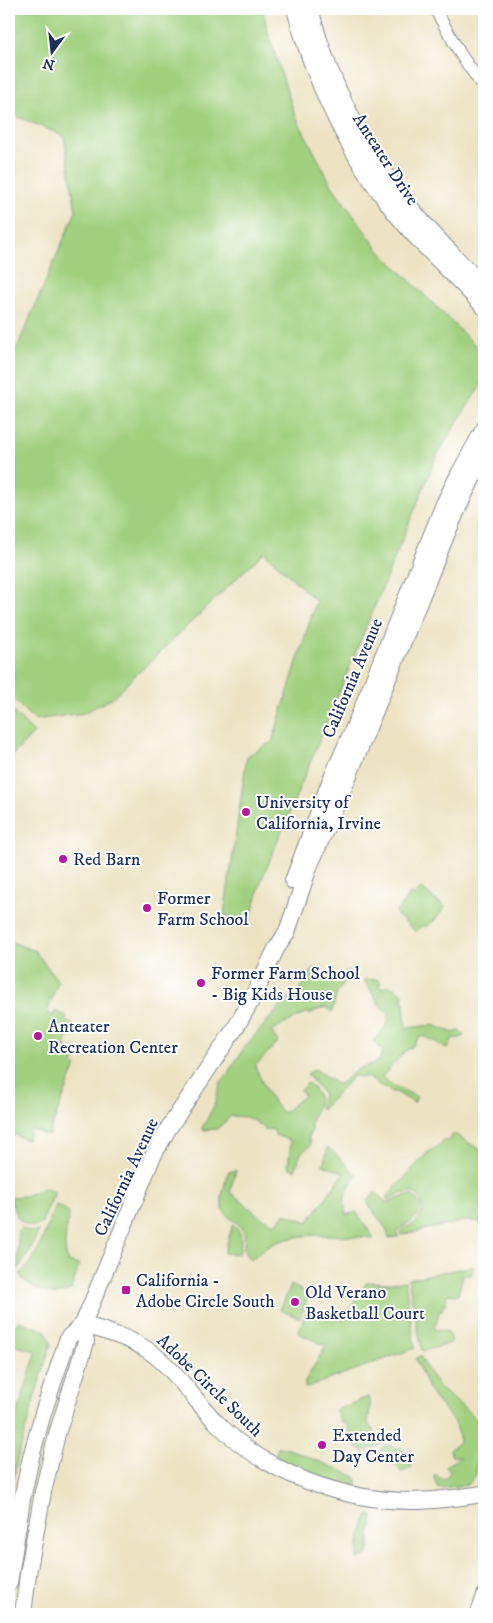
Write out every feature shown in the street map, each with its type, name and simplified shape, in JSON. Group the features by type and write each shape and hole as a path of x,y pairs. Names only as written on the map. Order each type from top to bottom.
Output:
{"main road":[{"name":"Anteater Drive","path":"296,9 303,38 329,103 360,161 395,211 416,236 484,307"},
{"name":"Anteater Drive","path":"310,9 323,50 348,111 377,160 418,217 484,288"},
{"name":"California Avenue","path":"276,949 279,928 296,870 330,782 366,699 444,504 484,429"},
{"name":"California Avenue","path":"9,1583 22,1499 31,1457 68,1338 83,1324 152,1158 168,1129 236,1027 252,1000 276,949 287,932 309,866 344,788 447,533 484,455"},
{"name":"California Avenue","path":"23,1614 28,1574 43,1492 57,1434 86,1342 83,1324"},
{"name":"Adobe Circle South","path":"83,1324 131,1340 147,1350 162,1361 205,1410 230,1435 252,1453 314,1484 363,1497 392,1500 442,1499 484,1494"}],"street":[{"path":"434,9 456,48 484,88"},
{"path":"476,1614 484,1591"}],"green space":[{"path":"9,9 263,9 267,30 295,115 332,186 378,249 484,354 484,380 438,453 262,879 249,924 224,915 247,756 272,742 316,601 264,552 111,699 84,713 34,720 9,695 9,366 76,211 64,136 9,113"},
{"path":"9,708 34,733 13,755 9,765"},
{"path":"421,888 445,907 435,920 425,927 422,925 416,932 395,913 411,893 414,896"},
{"name":"Anteater Recreation Center","path":"9,941 35,951 58,981 47,1013 53,1016 55,1011 67,1016 65,1021 73,1025 64,1047 77,1052 73,1065 76,1066 48,1136 31,1129 27,1140 15,1135 9,1135"},
{"path":"315,967 328,979 353,969 337,993 332,1012 325,1007 309,1014 306,1013 271,1031 278,1042 255,1066 270,1097 283,1113 304,1096 300,1090 308,1083 318,1096 318,1104 311,1119 310,1146 301,1153 295,1170 288,1167 291,1141 275,1135 274,1130 264,1129 262,1126 257,1125 257,1122 246,1117 231,1116 217,1129 203,1130 202,1128 214,1106 220,1084 247,1044 280,1007 297,993"},
{"path":"376,979 380,981 380,987 385,988 388,985 403,994 406,1028 433,1025 454,1033 459,1031 464,1035 461,1038 453,1038 448,1049 424,1036 419,1038 382,1077 389,1083 417,1097 414,1103 396,1092 391,1092 382,1087 370,1078 354,1076 322,1110 320,1107 323,1094 307,1074 315,1069 338,1085 358,1069 379,1061 383,1051 373,1041 388,1024 389,1015 379,1004 364,980"},
{"path":"453,1133 482,1151 484,1145 484,1222 465,1221 400,1235 403,1229 420,1218 423,1208 421,1199 410,1192 402,1193 389,1199 386,1198 427,1153 443,1141 450,1140"},
{"path":"328,1147 357,1175 346,1194 344,1204 346,1215 356,1212 374,1238 309,1235 278,1242 264,1249 251,1260 244,1250 242,1229 225,1213 223,1207 222,1196 228,1172 236,1170 230,1192 262,1218 275,1224 285,1214 308,1222 344,1173 323,1165"},
{"path":"43,1188 55,1192 42,1222 36,1227 25,1224 15,1212 9,1197 25,1196"},
{"path":"375,1192 386,1202 410,1195 418,1200 421,1208 418,1216 397,1231 398,1237 389,1238 386,1229 368,1204 368,1200"},
{"path":"56,1205 66,1210 69,1214 65,1244 66,1256 69,1262 79,1265 71,1290 56,1295 31,1286 26,1283 20,1274 37,1251"},
{"path":"233,1224 239,1230 241,1237 239,1253 224,1253"},
{"path":"21,1227 30,1232 39,1231 18,1269 18,1230"},
{"path":"473,1266 472,1275 463,1275 458,1295 447,1294 445,1305 443,1305 442,1311 439,1311 437,1322 435,1322 434,1329 448,1332 452,1340 449,1344 422,1351 408,1279"},
{"path":"405,1281 415,1348 305,1388 305,1381 326,1346 298,1333 308,1307 342,1321 367,1282 390,1283"},
{"name":"Old Verano Basketball Court","path":"291,1285 309,1294 300,1318 280,1310"},
{"path":"19,1321 46,1331 51,1344 16,1465 9,1504 9,1440 36,1353 35,1351 10,1344 12,1328"},
{"path":"420,1355 439,1387 478,1421 484,1432 484,1463 476,1464 476,1475 467,1485 438,1488 433,1476 436,1474 441,1479 446,1478 450,1472 446,1466 461,1457 452,1456 449,1450 459,1442 459,1435 457,1428 428,1388 416,1359"},
{"path":"368,1397 370,1405 368,1424 380,1439 379,1446 364,1451 356,1447 359,1438 350,1437 348,1426 340,1421 336,1410"},
{"path":"387,1445 403,1449 412,1468 401,1472 394,1463 383,1456 381,1448"},
{"path":"279,1447 289,1449 356,1477 357,1484 353,1486 302,1471 303,1469 298,1466 296,1468 278,1458 275,1454"},
{"path":"369,1515 373,1516 369,1549 367,1555 357,1559 362,1529"}],"place":[{"name":"University of California, Irvine","path":"246,812"},
{"name":"Red Barn","path":"63,859"},
{"name":"Former Farm School","path":"147,908"},
{"name":"Former Farm School - Big Kids House","path":"201,983"},
{"name":"Anteater Recreation Center","path":"38,1036"},
{"name":"California - Adobe Circle South","path":"126,1290"},
{"name":"Old Verano Basketball Court","path":"295,1302"},
{"name":"Extended Day Center","path":"322,1445"}]}
